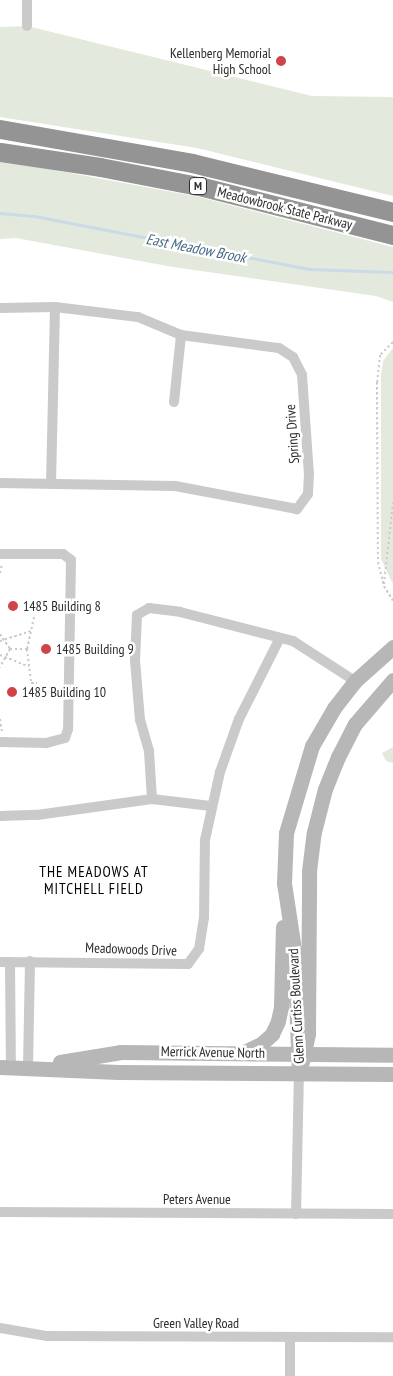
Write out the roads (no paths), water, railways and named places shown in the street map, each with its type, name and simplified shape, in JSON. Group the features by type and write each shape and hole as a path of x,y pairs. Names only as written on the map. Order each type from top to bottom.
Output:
{"highway":[{"name":"Meadowbrook State Parkway","path":"0,129 192,163 393,212"},
{"name":"Meadowbrook State Parkway","path":"0,152 100,167 203,187 393,235"}],"main road":[{"name":"Glenn Curtiss Boulevard","path":"299,1073 300,1054 294,949 284,883 286,833 298,787 312,746 355,681 393,647"},
{"name":"Glenn Curtiss Boulevard","path":"300,1054 308,1034 309,871 314,832 325,790 347,741 356,724 393,680"},
{"path":"242,1052 261,1044 272,1034 278,1021 282,983 284,883"},
{"name":"Merrick Avenue North","path":"31,1067 121,1052 393,1055"},
{"name":"Merrick Avenue North","path":"5,1067 118,1072 393,1074"}],"street":[{"path":"27,0 27,26"},
{"path":"51,484 55,307"},
{"name":"Spring Drive","path":"0,308 55,307 138,317 181,335 278,348 293,357 302,375 309,474 308,494 302,505 297,509 175,486 0,483"},
{"path":"174,402 181,335"},
{"path":"0,554 63,554 71,560 68,729 65,738 46,743 0,742"},
{"path":"152,800 148,751 140,720 135,661 137,615 149,608 180,612 293,641 355,681"},
{"name":"Meadowoods Drive","path":"5,1067 5,962 188,964 199,949 204,918 205,840 211,806 239,719 280,638"},
{"path":"0,816 37,816 152,800 211,806"},
{"path":"30,962 31,1067"},
{"path":"296,1214 299,1073"},
{"name":"Peters Avenue","path":"0,1212 393,1214"},
{"name":"Green Valley Road","path":"0,1328 47,1336 393,1337"},
{"path":"290,1337 290,1376"}],"waterway":[{"name":"East Meadow Brook","path":"0,213 34,216 309,269 393,272"}],"place":[{"name":"Kellenberg Memorial High School","path":"281,61"},
{"name":"1485 Building 8","path":"13,606"},
{"name":"1485 Building 9","path":"46,649"},
{"name":"1485 Building 10","path":"12,692"}],"district":[{"name":"THE MEADOWS AT MITCHELL FIELD","path":"94,880"}]}
